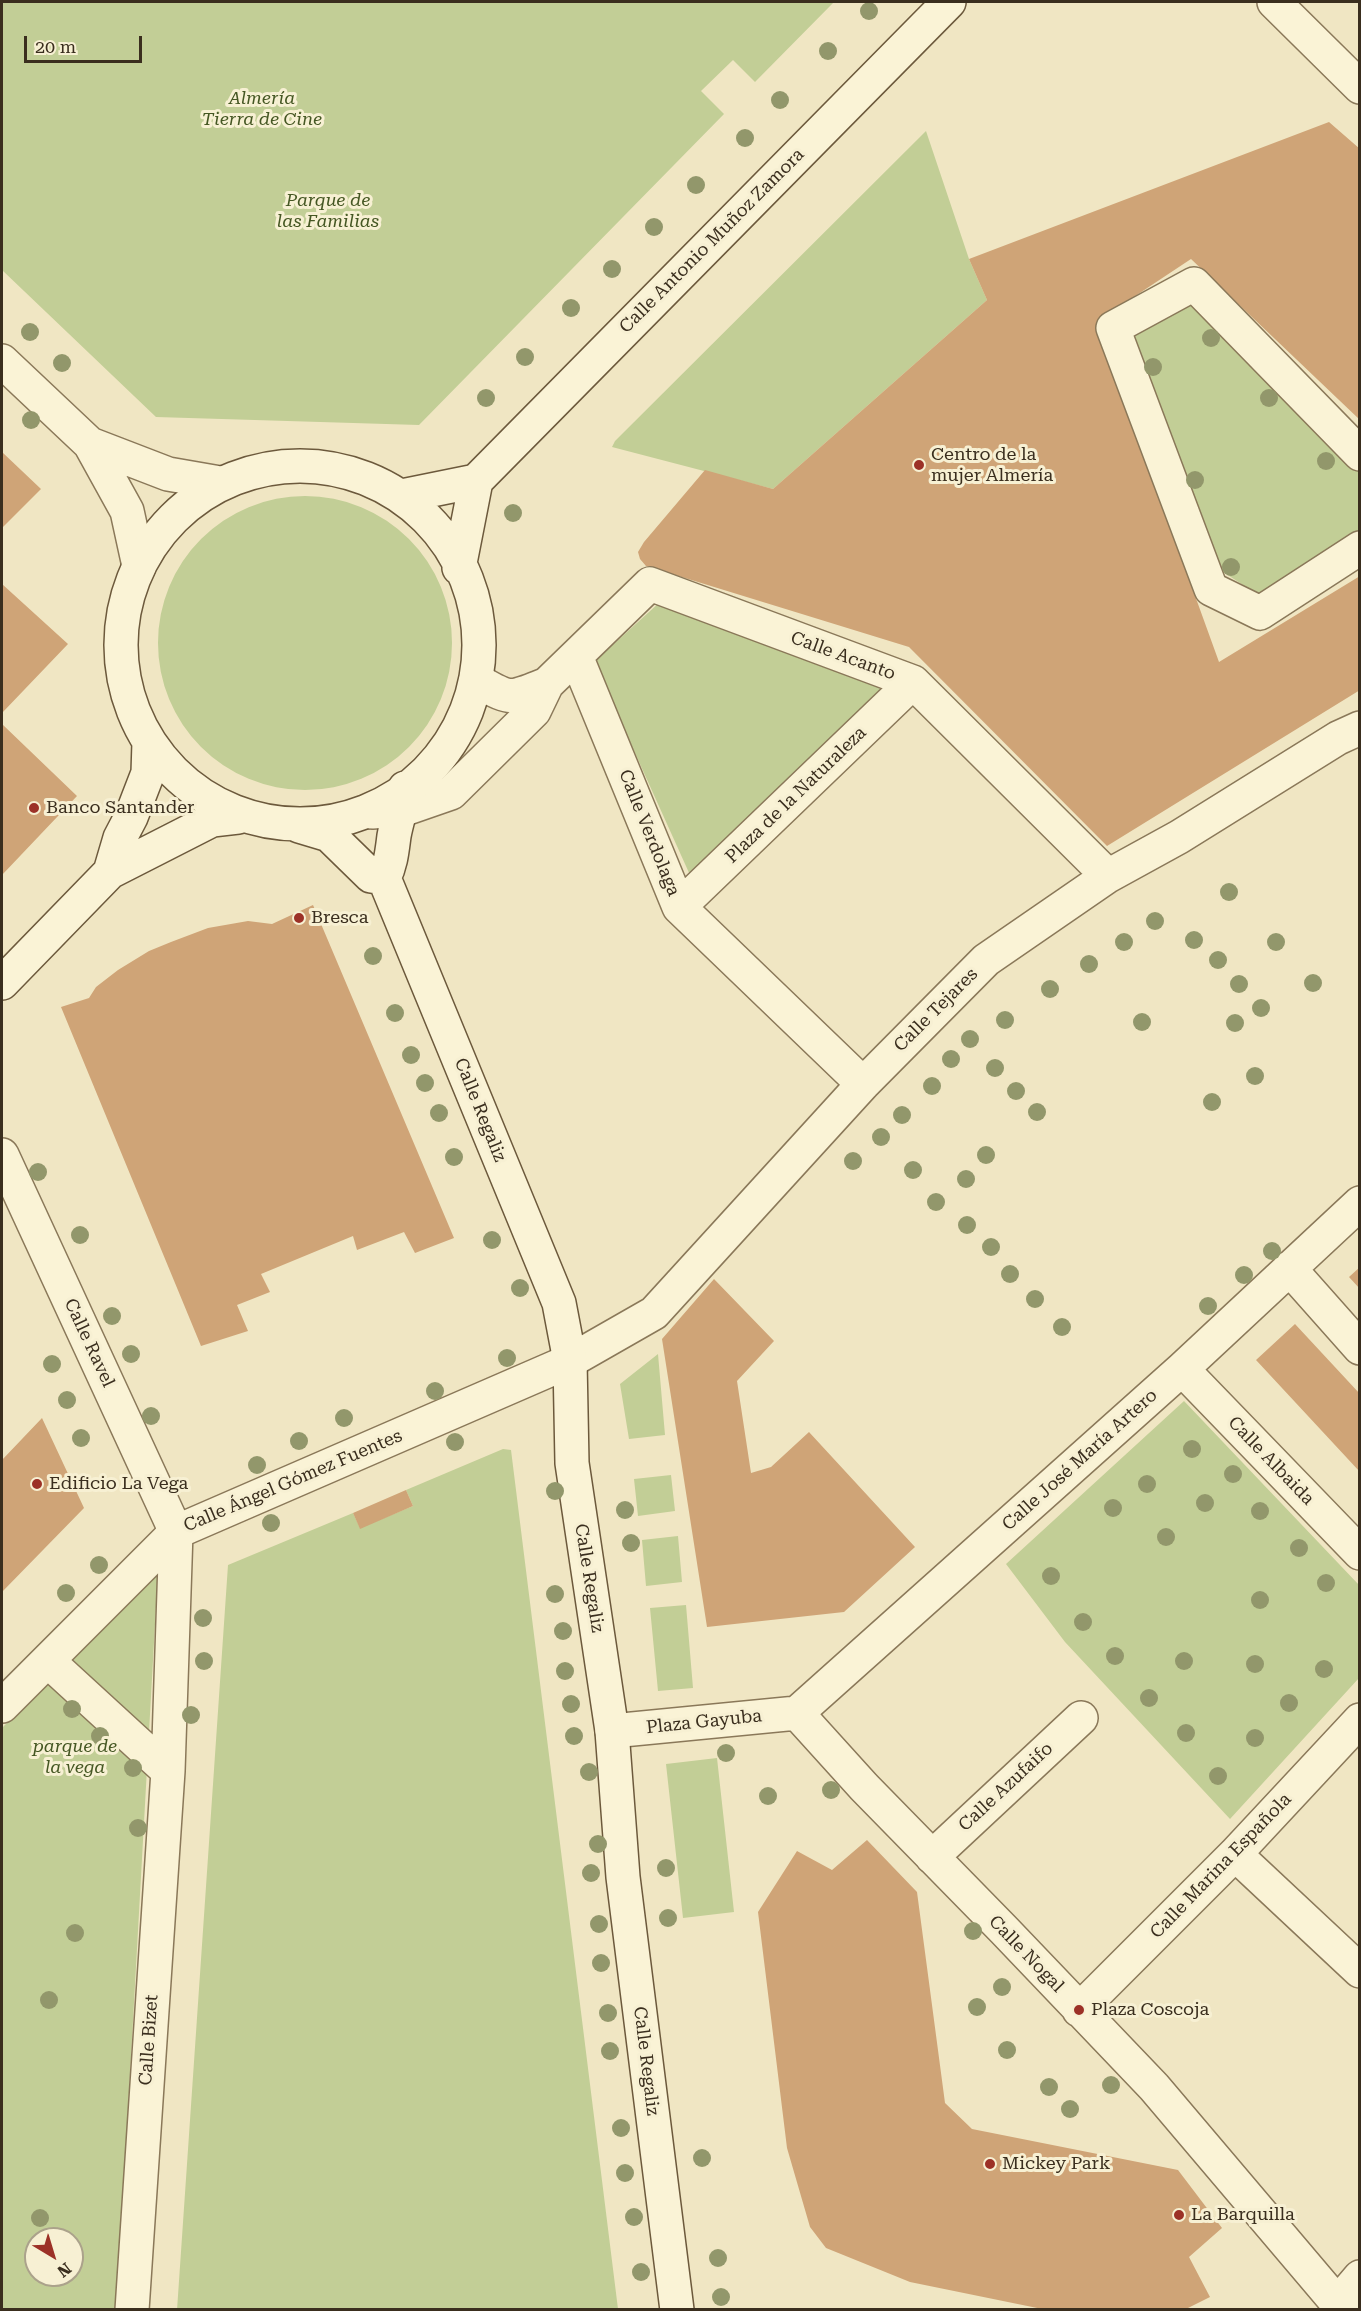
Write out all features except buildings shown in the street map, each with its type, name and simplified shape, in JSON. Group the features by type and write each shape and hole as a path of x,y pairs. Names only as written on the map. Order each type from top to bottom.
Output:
{"street":[{"name":"Calle Antonio Muñoz Zamora","path":"476,481 949,2"},
{"path":"1274,2 1359,87"},
{"path":"1359,454 1194,284 1113,328 1211,589 1260,613 1359,548"},
{"path":"2,360 90,444 127,511 140,566"},
{"path":"90,444 168,474 220,483"},
{"path":"2,983 110,872 212,820 238,817 299,826 328,835 371,876 384,878 390,866 394,836 393,803 425,776 458,733 480,662 473,595 437,527 391,489 342,470 285,465 220,483 177,513 147,549 127,592 119,656 139,729 184,785 238,817"},
{"path":"402,496 476,481 459,568"},
{"name":"Calle Acanto","path":"299,826 393,803 451,793 534,711 548,684 650,584 913,682 1108,876"},
{"name":"Calle Verdolaga","path":"576,656 679,907 863,1084"},
{"name":"Calle Acanto","path":"476,680 504,696 522,694 548,684"},
{"name":"Plaza de la Naturaleza","path":"679,907 913,682"},
{"name":"Calle Tejares","path":"570,1361 654,1313 863,1084 986,960 1108,876 1179,837 1338,738 1359,728"},
{"path":"110,872 120,838 131,817 148,772 149,742"},
{"name":"Calle Regaliz","path":"384,878 559,1303 570,1361 572,1463 612,1731 623,1877 677,2310"},
{"name":"Calle Ravel","path":"2,1155 176,1532"},
{"name":"Calle José María Artero","path":"797,1713 1182,1369 1359,1203"},
{"path":"1289,1268 1359,1348"},
{"name":"Calle Ángel Gómez Fuentes","path":"2,1706 176,1532 570,1361"},
{"name":"Calle Albaida","path":"1182,1369 1359,1552"},
{"name":"Calle Bizet","path":"132,2310 168,1771 176,1532"},
{"path":"48,1661 168,1771"},
{"name":"Plaza Gayuba","path":"612,1731 797,1713"},
{"name":"Calle Nogal","path":"797,1713 864,1787 1154,2087 1340,2307"},
{"name":"Calle Azufaifo","path":"932,1857 1081,1718"},
{"name":"Calle Marina Española","path":"1079,2010 1235,1854 1359,1719"},
{"path":"1235,1854 1359,1971"},
{"path":"1340,2307 1359,2277"}],"green space":[{"name":"Parque de las Familias","path":"2,2 834,2 755,82 733,60 701,91 724,114 419,425 156,417 2,270"},
{"path":"926,131 969,259 987,300 773,489 612,447 615,441"},
{"path":"1195,299 1359,472 1359,536 1257,594 1220,570 1130,335"},
{"path":"305,496 334,499 361,507 387,521 409,539 427,561 441,587 449,614 452,643 449,672 441,699 427,725 409,747 387,765 361,779 334,787 305,790 276,787 249,779 223,765 201,747 183,725 169,699 161,672 158,643 161,614 169,587 183,561 201,539 223,521 249,507 276,499"},
{"path":"660,602 887,684 690,875 594,662"},
{"path":"658,1354 665,1435 629,1439 620,1384"},
{"path":"1184,1401 1359,1585 1359,1678 1230,1819 1065,1642 1006,1564"},
{"path":"503,1449 511,1450 618,2309 177,2310 228,1565 353,1513 360,1528 413,1506 406,1490"},
{"path":"671,1475 675,1511 638,1516 634,1479"},
{"path":"678,1536 682,1582 646,1586 642,1540"},
{"name":"parque de la vega","path":"158,1570 117,2309 2,2309 2,1728"},
{"path":"686,1605 693,1688 658,1691 650,1608"},
{"path":"717,1758 734,1912 683,1918 666,1764"}],"place":[{"name":"Centro de la mujer Almería","path":"919,465"},
{"name":"Banco Santander","path":"34,808"},
{"name":"Bresca","path":"299,918"},
{"name":"Edificio La Vega","path":"37,1484"},
{"name":"Plaza Coscoja","path":"1079,2010"},
{"name":"Mickey Park","path":"990,2164"},
{"name":"La Barquilla","path":"1179,2215"}],"park label":[{"name":"Almería Tierra de Cine","path":"262,109"}]}
